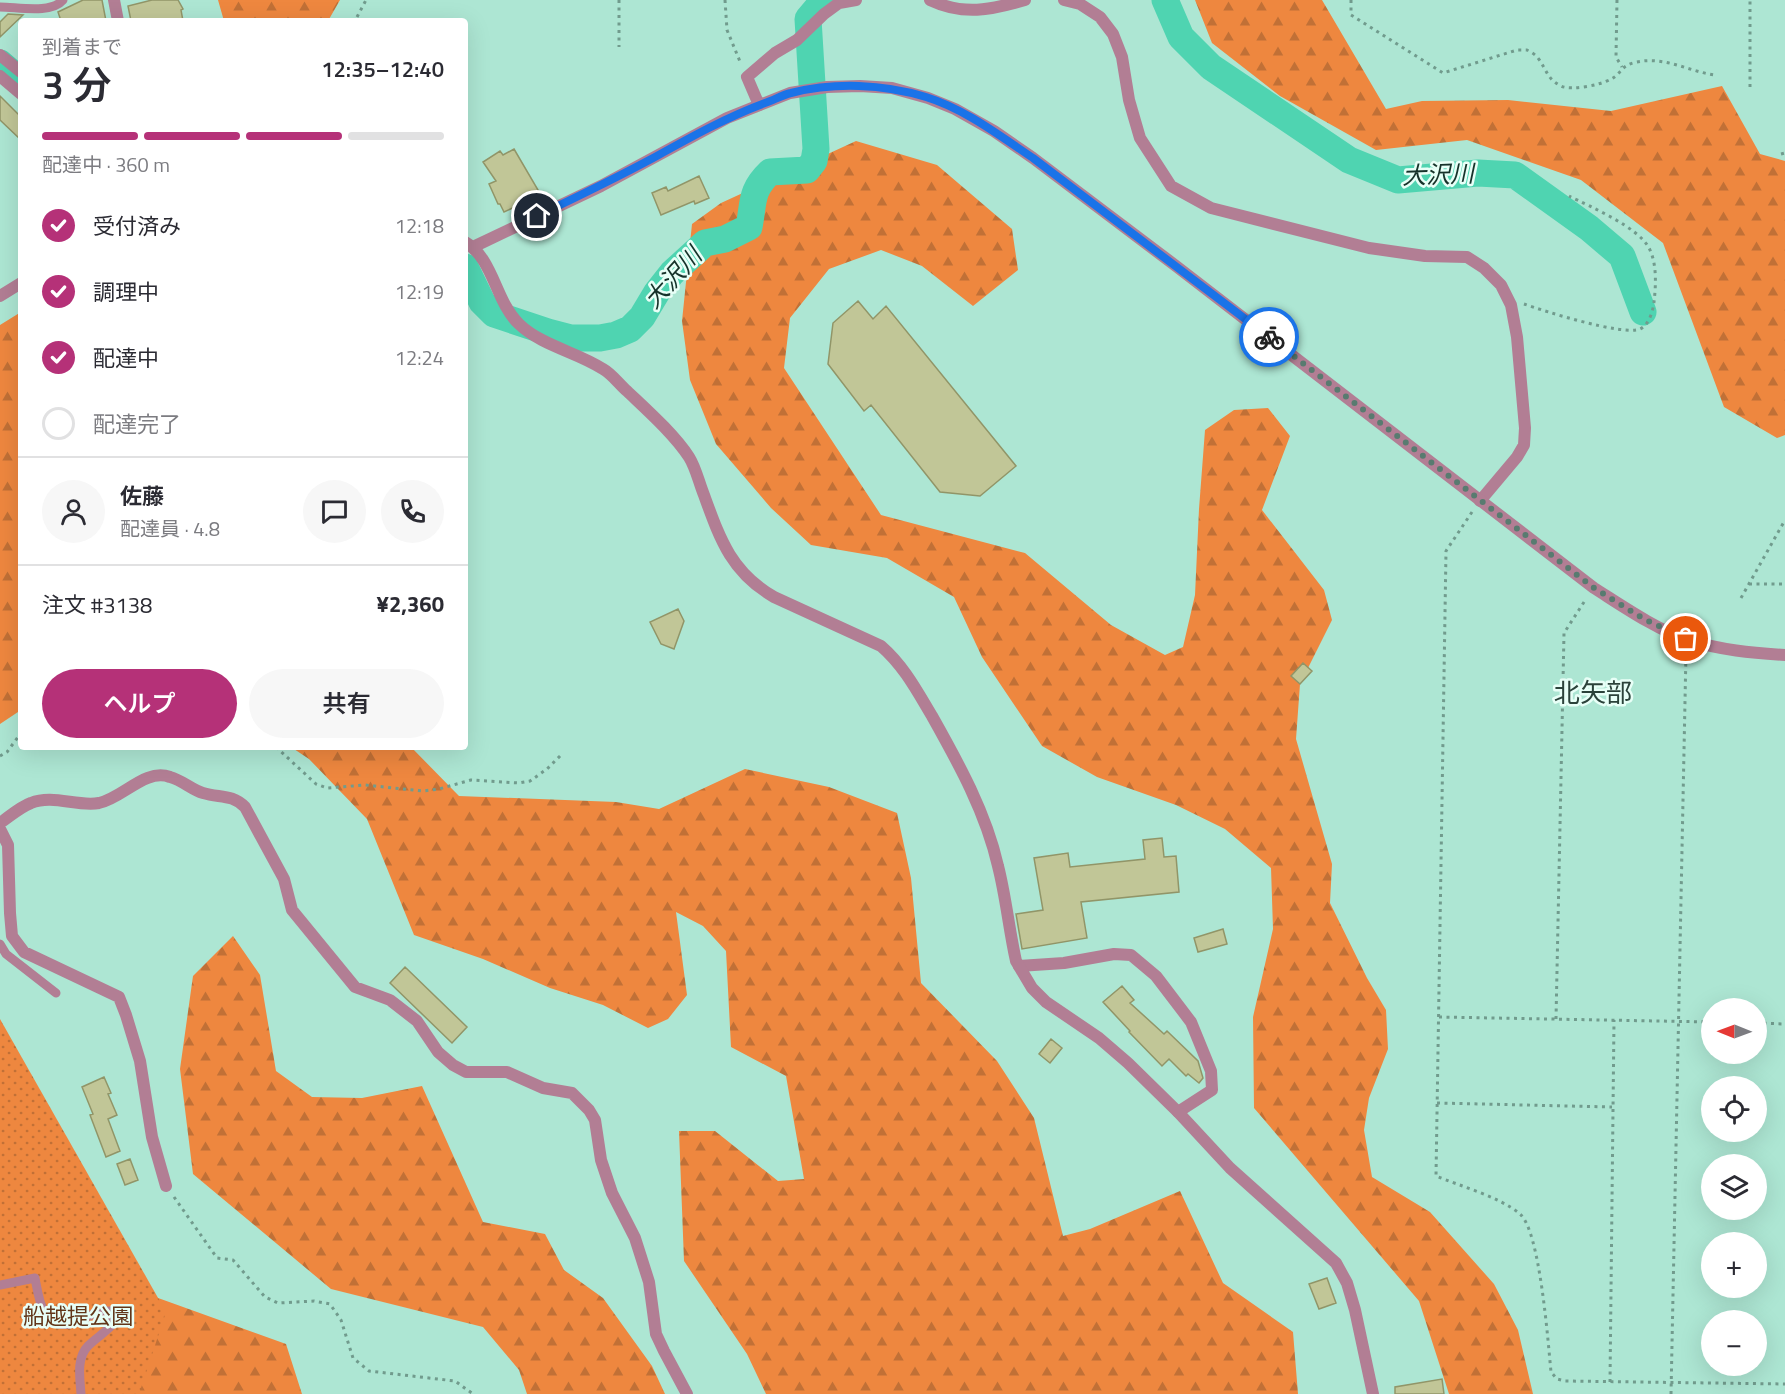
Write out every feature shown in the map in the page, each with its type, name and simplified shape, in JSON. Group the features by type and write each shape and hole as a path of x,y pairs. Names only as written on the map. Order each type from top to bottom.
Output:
{"street":[{"path":"114,0 117,18"},
{"path":"759,105 747,77 775,53 797,40 839,3 856,0"},
{"path":"930,0 946,7 966,11 988,9 1025,0"},
{"path":"1064,0 1080,4 1100,16 1113,34 1122,57 1129,100 1140,138 1171,186 1211,208 1369,248 1425,256 1467,257 1484,268 1501,285 1511,304 1517,337 1525,428 1524,445 1517,458 1480,501"},
{"path":"0,55 18,70"},
{"path":"0,76 18,91"},
{"path":"1373,1394 1355,1310 1347,1283 1336,1263 1230,1168 1128,1063 1099,1038 1046,1002 1032,988 1016,961 998,866 981,812 953,753 905,672 881,646 774,597 743,574 721,539 690,459 679,444 605,370 552,345 519,324 508,309 485,263 469,244 601,186 727,118 790,93 827,87 860,86 892,88 928,98 955,109 994,131 1033,158 1594,588 1644,619 1686,639 1736,652 1785,656"},
{"path":"0,296 18,285"},
{"path":"0,823 31,803 54,800 89,805 102,803 115,798 143,780 155,776 169,776 201,793 237,799 245,807 284,879 291,910 355,987 390,1000 417,1021 438,1052 453,1065 466,1072 507,1072 543,1088 572,1093 589,1110 595,1120 600,1160 612,1193 635,1238 649,1282 656,1334 687,1394"},
{"path":"0,829 8,844 12,936 24,952 119,997 140,1061 152,1137 166,1186"},
{"path":"1018,966 1064,963 1114,954 1131,956 1156,976 1191,1022 1211,1071 1212,1090 1178,1112"}],"lane":[{"path":"0,7 48,8 58,6 63,0"},
{"path":"0,944 6,954 56,993"},
{"path":"0,1285 34,1278 45,1317 53,1323 70,1324 98,1311 110,1311 114,1323 85,1348 79,1368 81,1394"}],"path":[{"path":"357,18 366,0"},
{"path":"619,0 619,47"},
{"path":"725,0 727,30 747,77"},
{"path":"1351,0 1351,15 1443,73 1517,50 1527,50 1538,57 1550,79 1564,88 1596,85 1613,78 1622,67 1637,62 1657,60 1676,63 1698,72 1714,75"},
{"path":"1617,0 1617,57 1622,67"},
{"path":"1750,0 1750,87"},
{"path":"1511,304 1524,304 1555,315 1616,329 1640,329 1647,324 1653,309 1656,288 1649,247 1633,230 1569,196"},
{"path":"1480,501 1446,551 1436,1176 1501,1202 1522,1215 1532,1234 1542,1290 1551,1372 1557,1379 1610,1382 1785,1383"},
{"path":"1741,598 1785,520"},
{"path":"1749,584 1785,584"},
{"path":"1556,1019 1564,633 1594,588"},
{"path":"1671,1394 1686,639"},
{"path":"0,756 7,752 18,737"},
{"path":"279,750 316,784 327,788 365,785 423,791 471,780 519,783 530,781 562,754"},
{"path":"1439,1017 1701,1022"},
{"path":"1610,1382 1614,1020"},
{"path":"1767,1023 1785,1024"},
{"path":"1437,1103 1612,1107"},
{"path":"166,1186 217,1258 233,1260 265,1297 278,1303 314,1301 330,1304 340,1320 353,1358 369,1371 455,1380 473,1394"}],"green space":[{"path":"218,0 340,0 330,18 223,18"},
{"path":"1195,0 1322,0 1386,109 1422,101 1508,100 1611,111 1722,86 1760,154 1785,161 1785,435 1777,438 1724,407 1663,243 1581,180 1467,140 1376,150 1280,96 1212,43"},
{"path":"856,141 937,165 1012,229 1018,270 973,306 922,266 881,250 829,269 790,318 784,368 881,515 1025,553 1111,625 1165,655 1183,647 1195,595 1205,430 1234,410 1268,408 1290,436 1262,510 1324,590 1332,620 1300,684 1296,739 1332,864 1330,903 1367,978 1386,1010 1388,1049 1369,1098 1364,1130 1372,1177 1430,1212 1494,1284 1518,1330 1533,1394 1449,1394 1419,1301 1254,1108 1253,1017 1273,929 1271,868 1225,829 1176,805 1097,777 1042,746 982,657 954,597 887,558 811,545 771,508 716,444 690,380 682,321 692,224 721,203"},
{"path":"18,314 18,712 0,724 0,325"},
{"path":"296,750 414,750 459,796 616,802 659,809 745,769 829,787 897,813 911,878 921,983 997,1061 1034,1118 1063,1236 1090,1229 1180,1191 1223,1283 1293,1332 1298,1394 766,1394 747,1354 684,1261 679,1131 715,1131 778,1181 804,1179 786,1076 731,1047 726,951 703,926 676,912 687,995 668,1019 648,1028 603,1005 550,988 483,959 414,935 367,819 309,759"},
{"path":"233,936 260,975 276,1071 312,1097 362,1098 422,1086 483,1222 545,1234 564,1270 603,1298 652,1366 665,1394 527,1394 519,1370 483,1327 331,1289 193,1174 180,1069 193,976"},
{"name":"船越提公園","path":"0,1019 166,1312 139,1394 0,1394"},
{"path":"147,1294 286,1344 302,1394 52,1394"}],"building":[{"path":"83,0 102,0 105,18 60,18 58,12"},
{"path":"152,0 178,0 183,9 181,10 182,18 130,18 128,6"},
{"path":"8,14 23,15 0,37 0,22"},
{"path":"0,96 18,114 18,137 0,120"},
{"path":"514,149 538,190 516,203 517,206 504,212 489,184 496,181 483,162 500,151 503,155"},
{"path":"699,176 709,198 695,204 694,201 661,215 652,193 666,187 668,191"},
{"path":"858,301 873,319 886,306 1016,466 980,496 940,492 871,405 864,411 828,364 833,323"},
{"path":"678,609 684,621 674,649 661,644 650,622"},
{"path":"1303,663 1312,671 1300,684 1291,676"},
{"path":"1162,838 1164,857 1176,856 1179,892 1081,902 1087,938 1022,949 1016,914 1043,910 1034,858 1068,853 1070,867 1145,859 1143,840"},
{"path":"1223,929 1227,944 1198,952 1194,938"},
{"path":"405,967 467,1027 452,1043 390,983"},
{"path":"1122,986 1134,1000 1130,1003 1164,1034 1167,1031 1198,1061 1203,1078 1199,1083 1188,1074 1186,1076 1169,1059 1162,1066 1103,1002"},
{"path":"1051,1039 1062,1048 1050,1063 1039,1054"},
{"path":"104,1077 117,1115 108,1119 120,1151 106,1157 82,1087"},
{"path":"130,1159 138,1180 125,1185 117,1164"},
{"path":"1327,1278 1336,1303 1319,1309 1309,1284"},
{"path":"1442,1379 1444,1394 1395,1394 1395,1387"}],"waterway":[{"name":"大沢川","path":"468,273 482,302 494,314 571,338 600,338 630,329 642,317 672,273 705,243 725,239 749,227 756,191 770,172 807,170 814,161 816,149 808,19 818,7 828,0"},
{"name":"大沢川","path":"1165,0 1181,37 1211,67 1349,160 1398,180 1478,173 1515,175 1589,228 1622,256 1643,312"},
{"name":"大沢川","path":"0,63 18,78"}],"way so far":[{"path":"1269,337 1594,588 1644,619 1686,639"}],"district":[{"name":"北矢部","path":"1593,693"}],"route":[{"path":"537,216 601,186 727,118 790,93 827,87 892,88 928,98 955,109 994,131 1269,337"}]}
